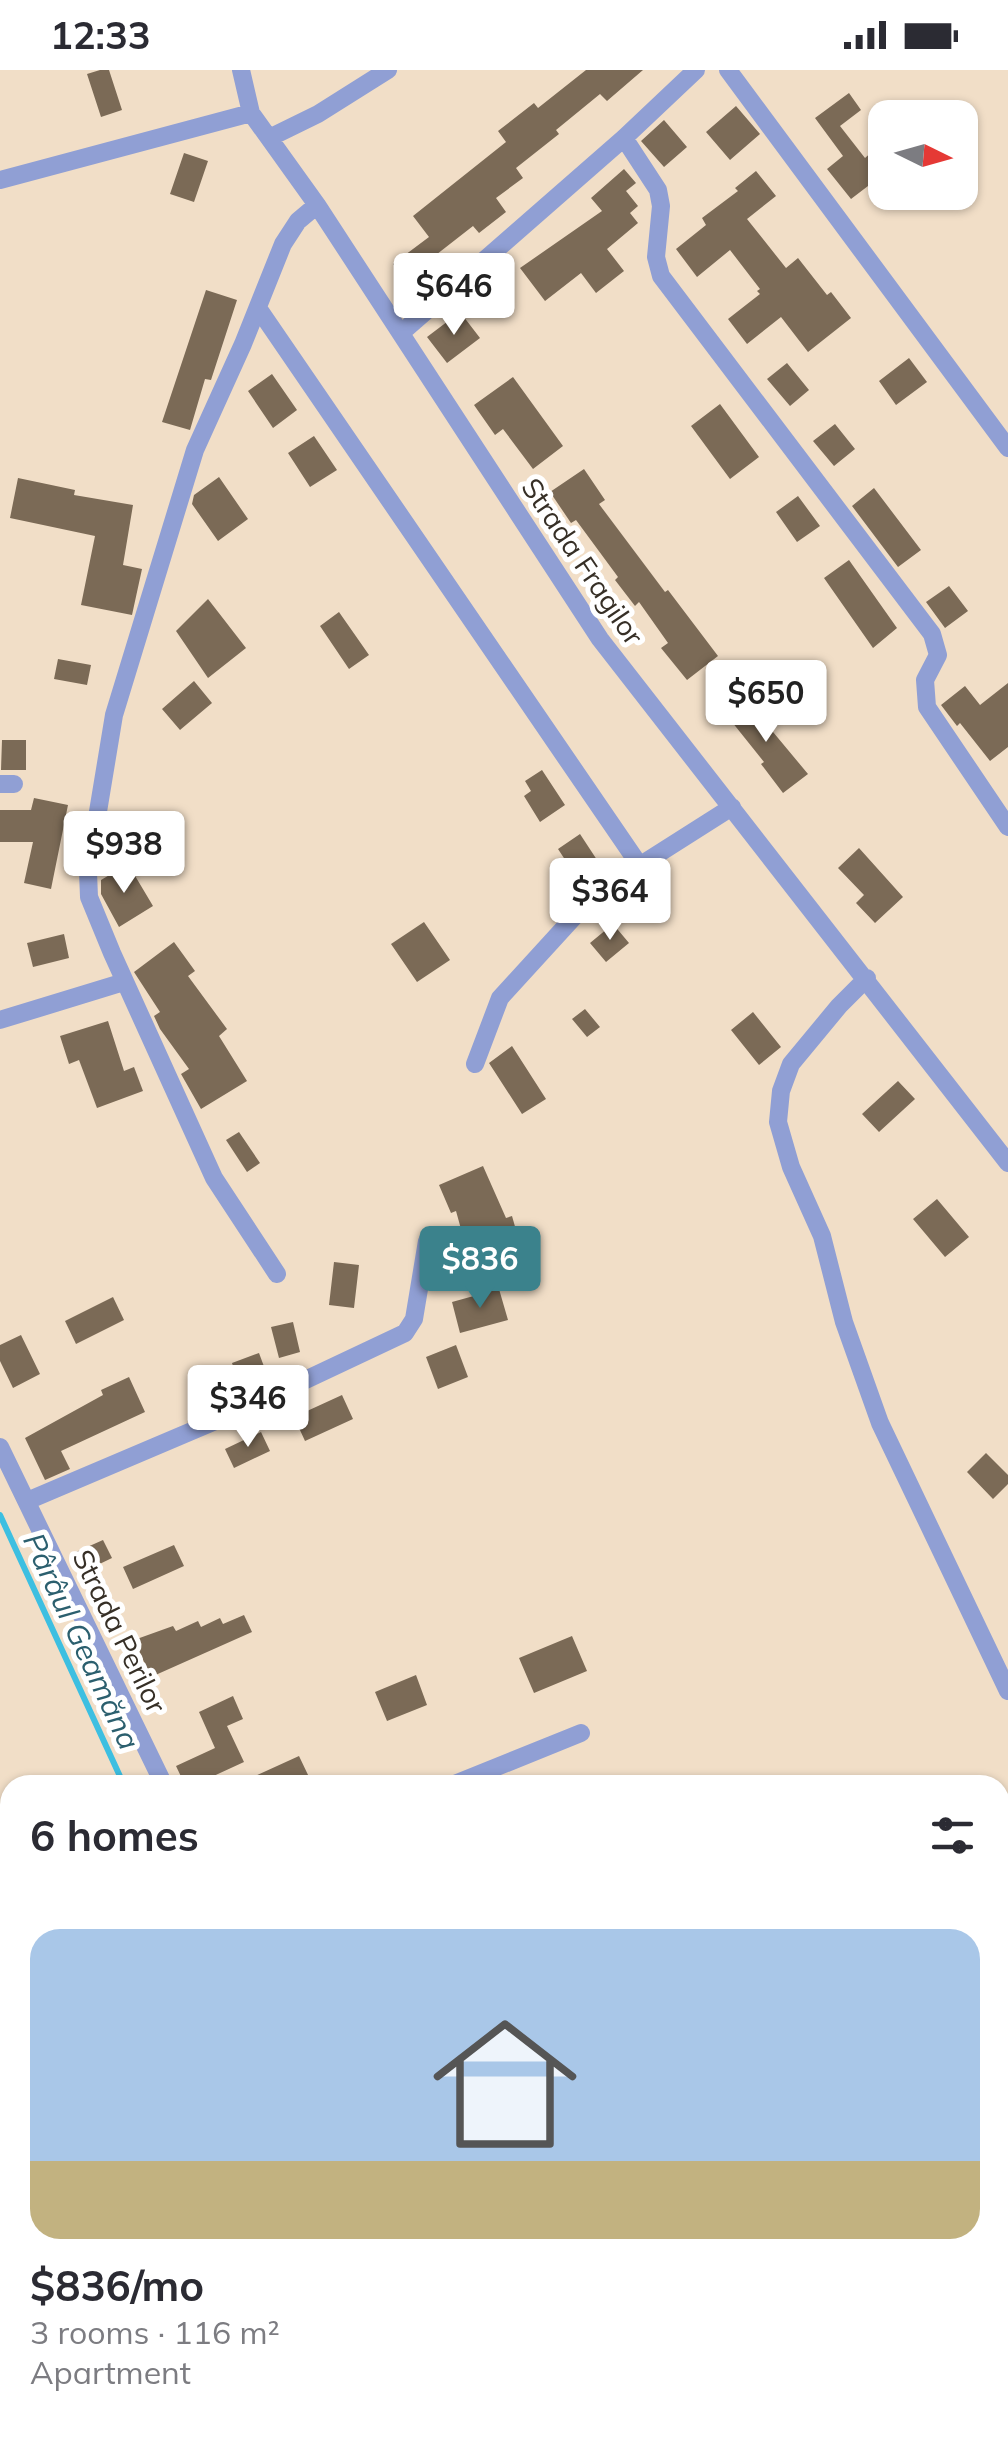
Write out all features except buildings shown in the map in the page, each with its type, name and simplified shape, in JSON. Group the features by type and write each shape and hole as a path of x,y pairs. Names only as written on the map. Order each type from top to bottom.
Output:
{"street":[{"path":"0,180 251,113 241,70"},
{"path":"270,138 318,114 388,70"},
{"path":"401,333 696,70"},
{"path":"728,70 1008,448"},
{"name":"Strada Fragilor","path":"251,113 317,206 600,639 1008,1163"},
{"path":"624,138 658,190 661,206 656,257 661,276 932,634 938,655 925,680 927,707 1008,828"},
{"path":"277,1274 214,1178 124,982 89,897 88,884 108,742 195,450 283,244 298,222 317,206"},
{"path":"258,308 640,866"},
{"path":"475,1064 500,998 595,894 732,807"},
{"path":"867,978 791,1064 781,1092 778,1122 791,1167 822,1236 844,1322 880,1422 1008,1691"},
{"path":"0,1020 124,982"},
{"path":"26,1501 246,1408 405,1333 414,1319 427,1241"},
{"name":"Strada Perilor","path":"0,1447 159,1775"},
{"path":"477,1775 581,1733"}],"waterway":[{"name":"Pârâul Geamăna","path":"0,1515 119,1775"}]}
